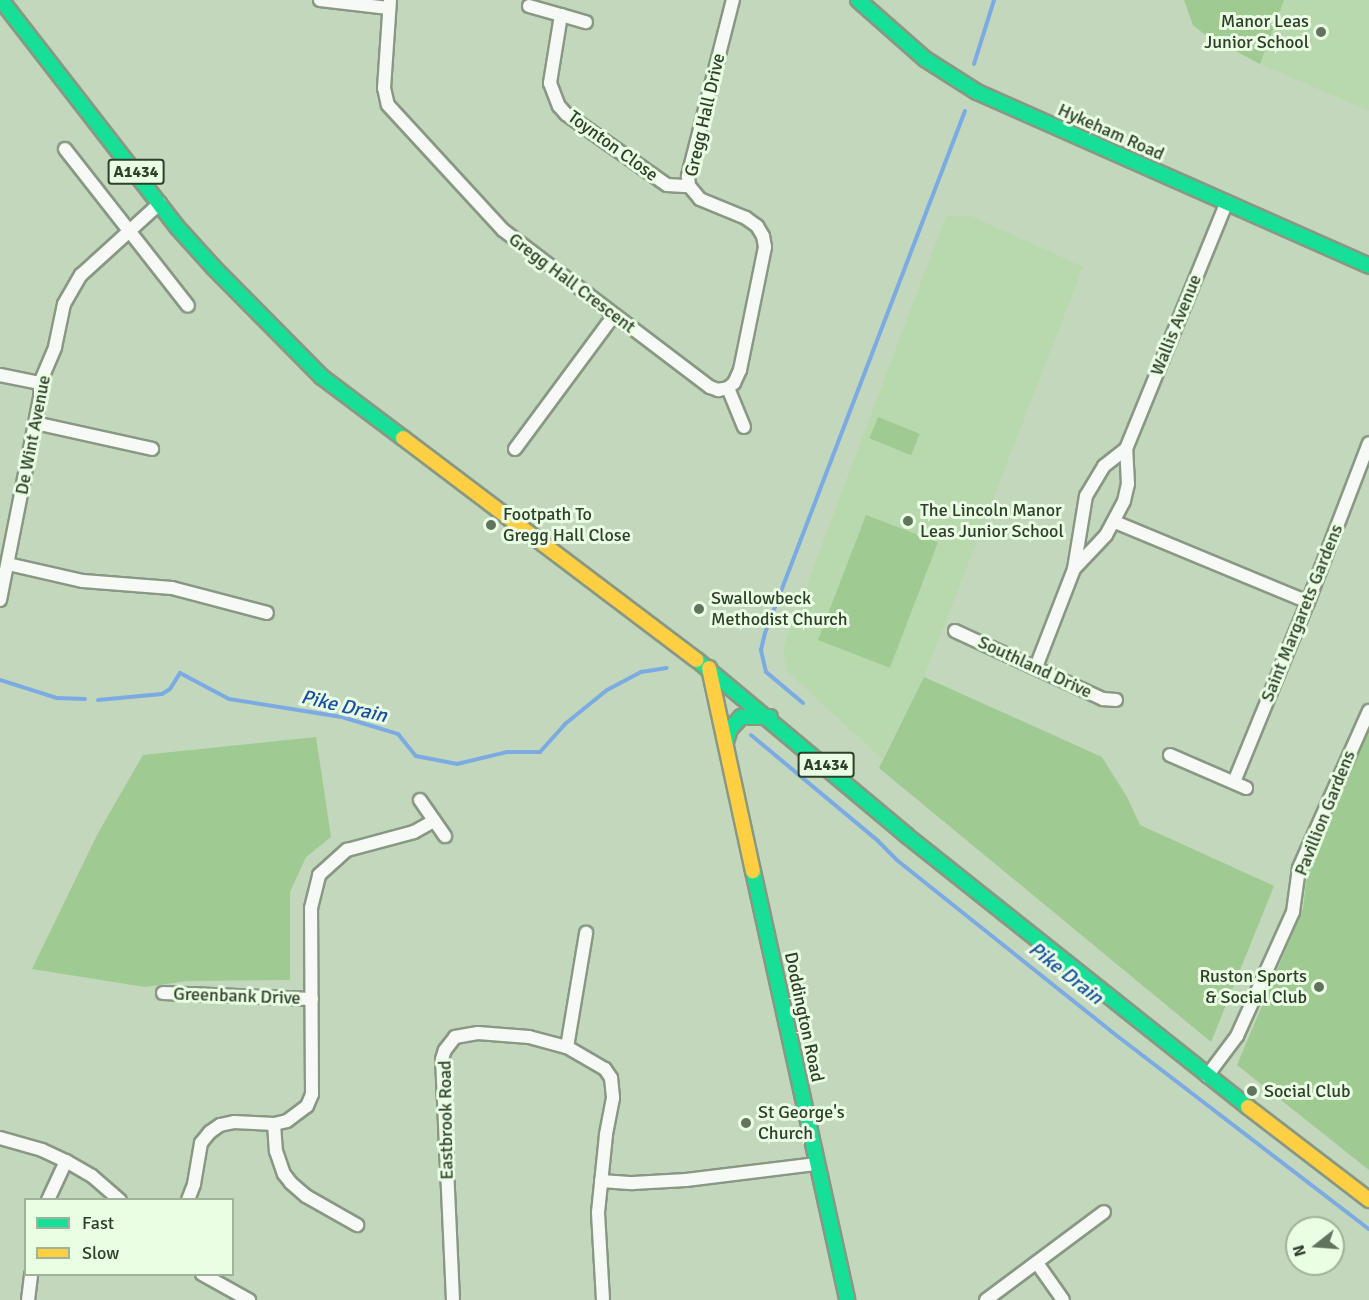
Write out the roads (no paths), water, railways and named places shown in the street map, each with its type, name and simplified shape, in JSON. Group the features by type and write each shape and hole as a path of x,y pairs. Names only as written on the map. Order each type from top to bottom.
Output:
{"main road":[{"name":"A1434","path":"1,0 160,203 214,268 322,377 709,668 771,717 906,835 1207,1077 1369,1200"},
{"name":"Hykeham Road","path":"858,0 925,59 977,92 1369,266"},
{"name":"Doddington Road","path":"709,668 847,1300"},
{"path":"726,742 730,729 741,717 771,717"}],"street":[{"path":"320,0 389,4"},
{"name":"Gregg Hall Drive","path":"728,388 734,383 740,370 765,247 757,226 746,218 700,199 688,186 688,176 733,0"},
{"name":"Gregg Hall Crescent","path":"389,4 384,88 388,105 503,230 710,387 718,390 728,388"},
{"path":"529,6 586,22"},
{"name":"Toynton Close","path":"561,15 550,83 559,106 566,114 667,185 688,186"},
{"path":"64,149 188,306"},
{"name":"Wallis Avenue","path":"1074,569 1107,535 1124,501 1128,484 1126,449 1227,202"},
{"name":"De Wint Avenue","path":"0,600 40,398 40,383 55,347 64,304 81,275 160,203"},
{"path":"515,449 614,315"},
{"path":"0,375 40,383"},
{"path":"728,388 744,427"},
{"path":"35,423 152,449"},
{"name":"Saint Margarets Gardens","path":"1234,782 1308,602 1369,443"},
{"name":"Wallis Avenue","path":"1036,667 1074,569 1086,496 1104,466 1126,449"},
{"path":"1115,522 1308,602"},
{"path":"8,564 83,581 172,588 267,613"},
{"name":"Southland Drive","path":"955,631 1103,699 1116,700"},
{"name":"Pavillion Gardens","path":"1207,1077 1237,1036 1293,912 1299,868 1369,711"},
{"path":"1170,755 1246,788"},
{"path":"420,800 445,836"},
{"name":"Greenbank Drive","path":"189,1198 194,1184 201,1143 210,1132 220,1125 234,1122 274,1124 288,1121 307,1106 312,1094 311,908 319,875 347,850 414,832 434,821"},
{"path":"567,1047 586,933"},
{"name":"Greenbank Drive","path":"163,993 312,999"},
{"name":"Eastbrook Road","path":"453,1300 442,1073 445,1050 455,1037 478,1033 529,1037 567,1047 605,1069 613,1088 601,1181 599,1253 603,1300"},
{"path":"274,1124 276,1151 284,1174 291,1183 306,1196 357,1225"},
{"path":"0,1138 42,1150 66,1161 92,1176 118,1198"},
{"path":"49,1198 66,1161"},
{"path":"601,1181 633,1183 686,1180 817,1164"},
{"path":"986,1300 1104,1212"},
{"path":"1037,1263 1063,1300"},
{"path":"28,1300 31,1276"},
{"path":"204,1276 249,1300"}],"waterway":[{"path":"974,64 994,0"},
{"path":"803,703 766,672 761,650 765,633 965,111"},
{"name":"Pike Drain","path":"98,700 162,694 170,689 180,673 229,699 342,717 398,734 416,756 457,764 507,752 540,752 565,724 607,690 641,672 667,668"},
{"name":"Pike Drain","path":"0,680 57,698 85,699"},
{"name":"Pike Drain","path":"751,735 878,841 898,861 1112,1032 1369,1229"}],"place":[{"name":"Manor Leas Junior School","path":"1321,32"},
{"name":"The Lincoln Manor Leas Junior School","path":"908,521"},
{"name":"Footpath To Gregg Hall Close","path":"491,525"},
{"name":"Swallowbeck Methodist Church","path":"699,609"},
{"name":"Ruston Sports & Social Club","path":"1319,987"},
{"name":"Social Club","path":"1252,1091"},
{"name":"St George's Church","path":"746,1123"}]}
